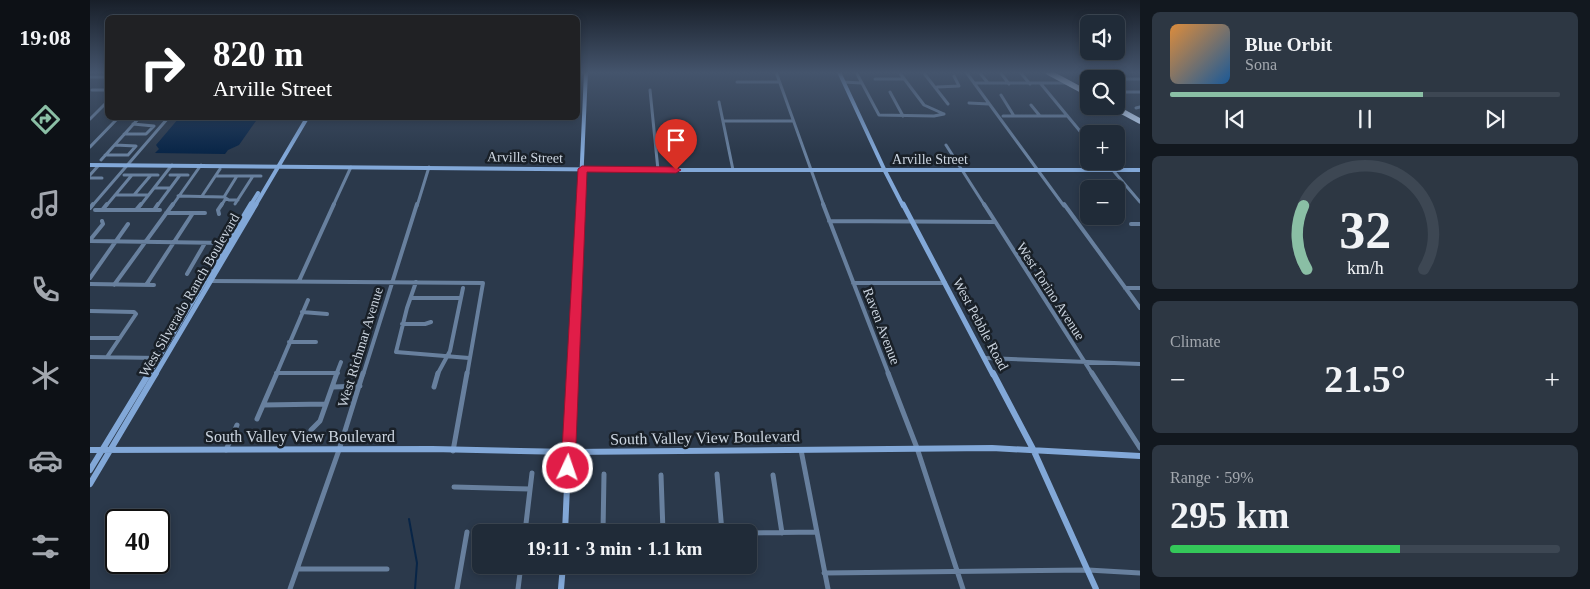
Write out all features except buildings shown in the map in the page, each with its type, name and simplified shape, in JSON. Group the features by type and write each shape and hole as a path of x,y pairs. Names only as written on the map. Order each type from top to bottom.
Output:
{"highway":[{"path":"1125,108 1140,116"},
{"path":"1125,113 1140,122"}],"street":[{"path":"565,524 585,99"},
{"path":"651,99 658,170"},
{"name":"Raven Avenue","path":"785,99 829,221 917,448 963,589"},
{"name":"West Pebble Road","path":"852,99 885,171 1033,448 1096,589"},
{"path":"870,99 879,115 934,116 944,114 926,106 921,99"},
{"path":"894,99 903,116"},
{"path":"945,99 948,104"},
{"path":"986,99 1140,308"},
{"path":"1004,99 1014,116"},
{"path":"1053,99 1080,131"},
{"path":"719,102 733,170"},
{"path":"969,103 989,104"},
{"path":"90,119 105,104"},
{"path":"1031,105 1040,116"},
{"path":"1003,116 1067,116"},
{"path":"90,147 116,120"},
{"path":"102,178 90,176 105,155 137,120"},
{"path":"90,208 165,120"},
{"name":"West Silverado Ranch Boulevard","path":"90,484 227,243 305,120"},
{"path":"723,121 792,121"},
{"path":"124,134 146,134 154,125 133,124"},
{"path":"105,155 128,155 136,145 115,144"},
{"name":"West Torino Avenue","path":"946,145 1140,448"},
{"name":"Arville Street","path":"90,165 100,162 127,165 658,170 1080,170"},
{"path":"136,210 171,165"},
{"path":"114,285 200,165"},
{"name":"West Silverado Ranch Boulevard","path":"90,470 228,250 276,166"},
{"path":"299,281 351,167"},
{"name":"West Richmar Avenue","path":"290,589 340,450 429,167"},
{"path":"202,196 220,169"},
{"path":"1112,170 1140,202"},
{"name":"Arville Street","path":"1125,170 1140,170"},
{"path":"124,174 158,175"},
{"path":"102,210 132,175"},
{"path":"134,195 150,175"},
{"path":"170,175 188,175"},
{"path":"154,210 180,175"},
{"path":"216,176 261,176"},
{"path":"219,214 218,210 237,176"},
{"path":"235,204 253,176"},
{"path":"154,188 170,188"},
{"path":"114,195 148,195"},
{"path":"178,196 202,196 238,200"},
{"path":"95,210 160,210"},
{"path":"166,213 205,212"},
{"path":"146,285 193,213"},
{"path":"90,240 103,224 102,221"},
{"path":"829,221 994,222"},
{"path":"90,278 128,224"},
{"path":"1131,224 1140,224"},
{"path":"90,240 227,243 230,244 228,250"},
{"path":"187,274 205,244"},
{"path":"207,281 483,282 453,451"},
{"path":"416,282 402,324 396,352 469,358"},
{"path":"853,284 945,283"},
{"path":"90,284 154,285"},
{"path":"434,387 438,372 447,357 463,288"},
{"path":"1125,288 1140,288"},
{"path":"411,298 461,298"},
{"path":"257,419 308,300"},
{"path":"90,311 135,313 107,357"},
{"path":"302,312 327,314"},
{"path":"402,324 431,322"},
{"path":"90,338 120,338"},
{"path":"289,342 316,342"},
{"path":"90,357 159,358"},
{"path":"985,358 1140,364"},
{"path":"311,430 320,421 341,362"},
{"path":"276,373 338,373"},
{"path":"333,387 360,386"},
{"path":"262,405 326,404"},
{"path":"226,450 237,426"},
{"name":"South Valley View Boulevard","path":"90,450 569,452 1033,448 1140,456"},
{"path":"801,450 828,589"},
{"path":"526,524 532,473"},
{"path":"603,524 604,474"},
{"path":"717,474 721,524"},
{"path":"661,475 663,524"},
{"path":"773,475 782,533"},
{"path":"454,487 530,489"},
{"path":"457,589 467,532"},
{"path":"757,533 817,532"},
{"path":"297,569 387,569"},
{"path":"824,572 1088,570 1140,573"},
{"path":"518,589 520,574"},
{"path":"561,589 562,574"}],"water":[{"path":"177,120 257,120 239,145 228,150 225,154 155,153 159,149 156,145"}],"waterway":[{"path":"409,519 417,563 415,589"}],"route":[{"path":"568,468 582,169 676,170"}]}
